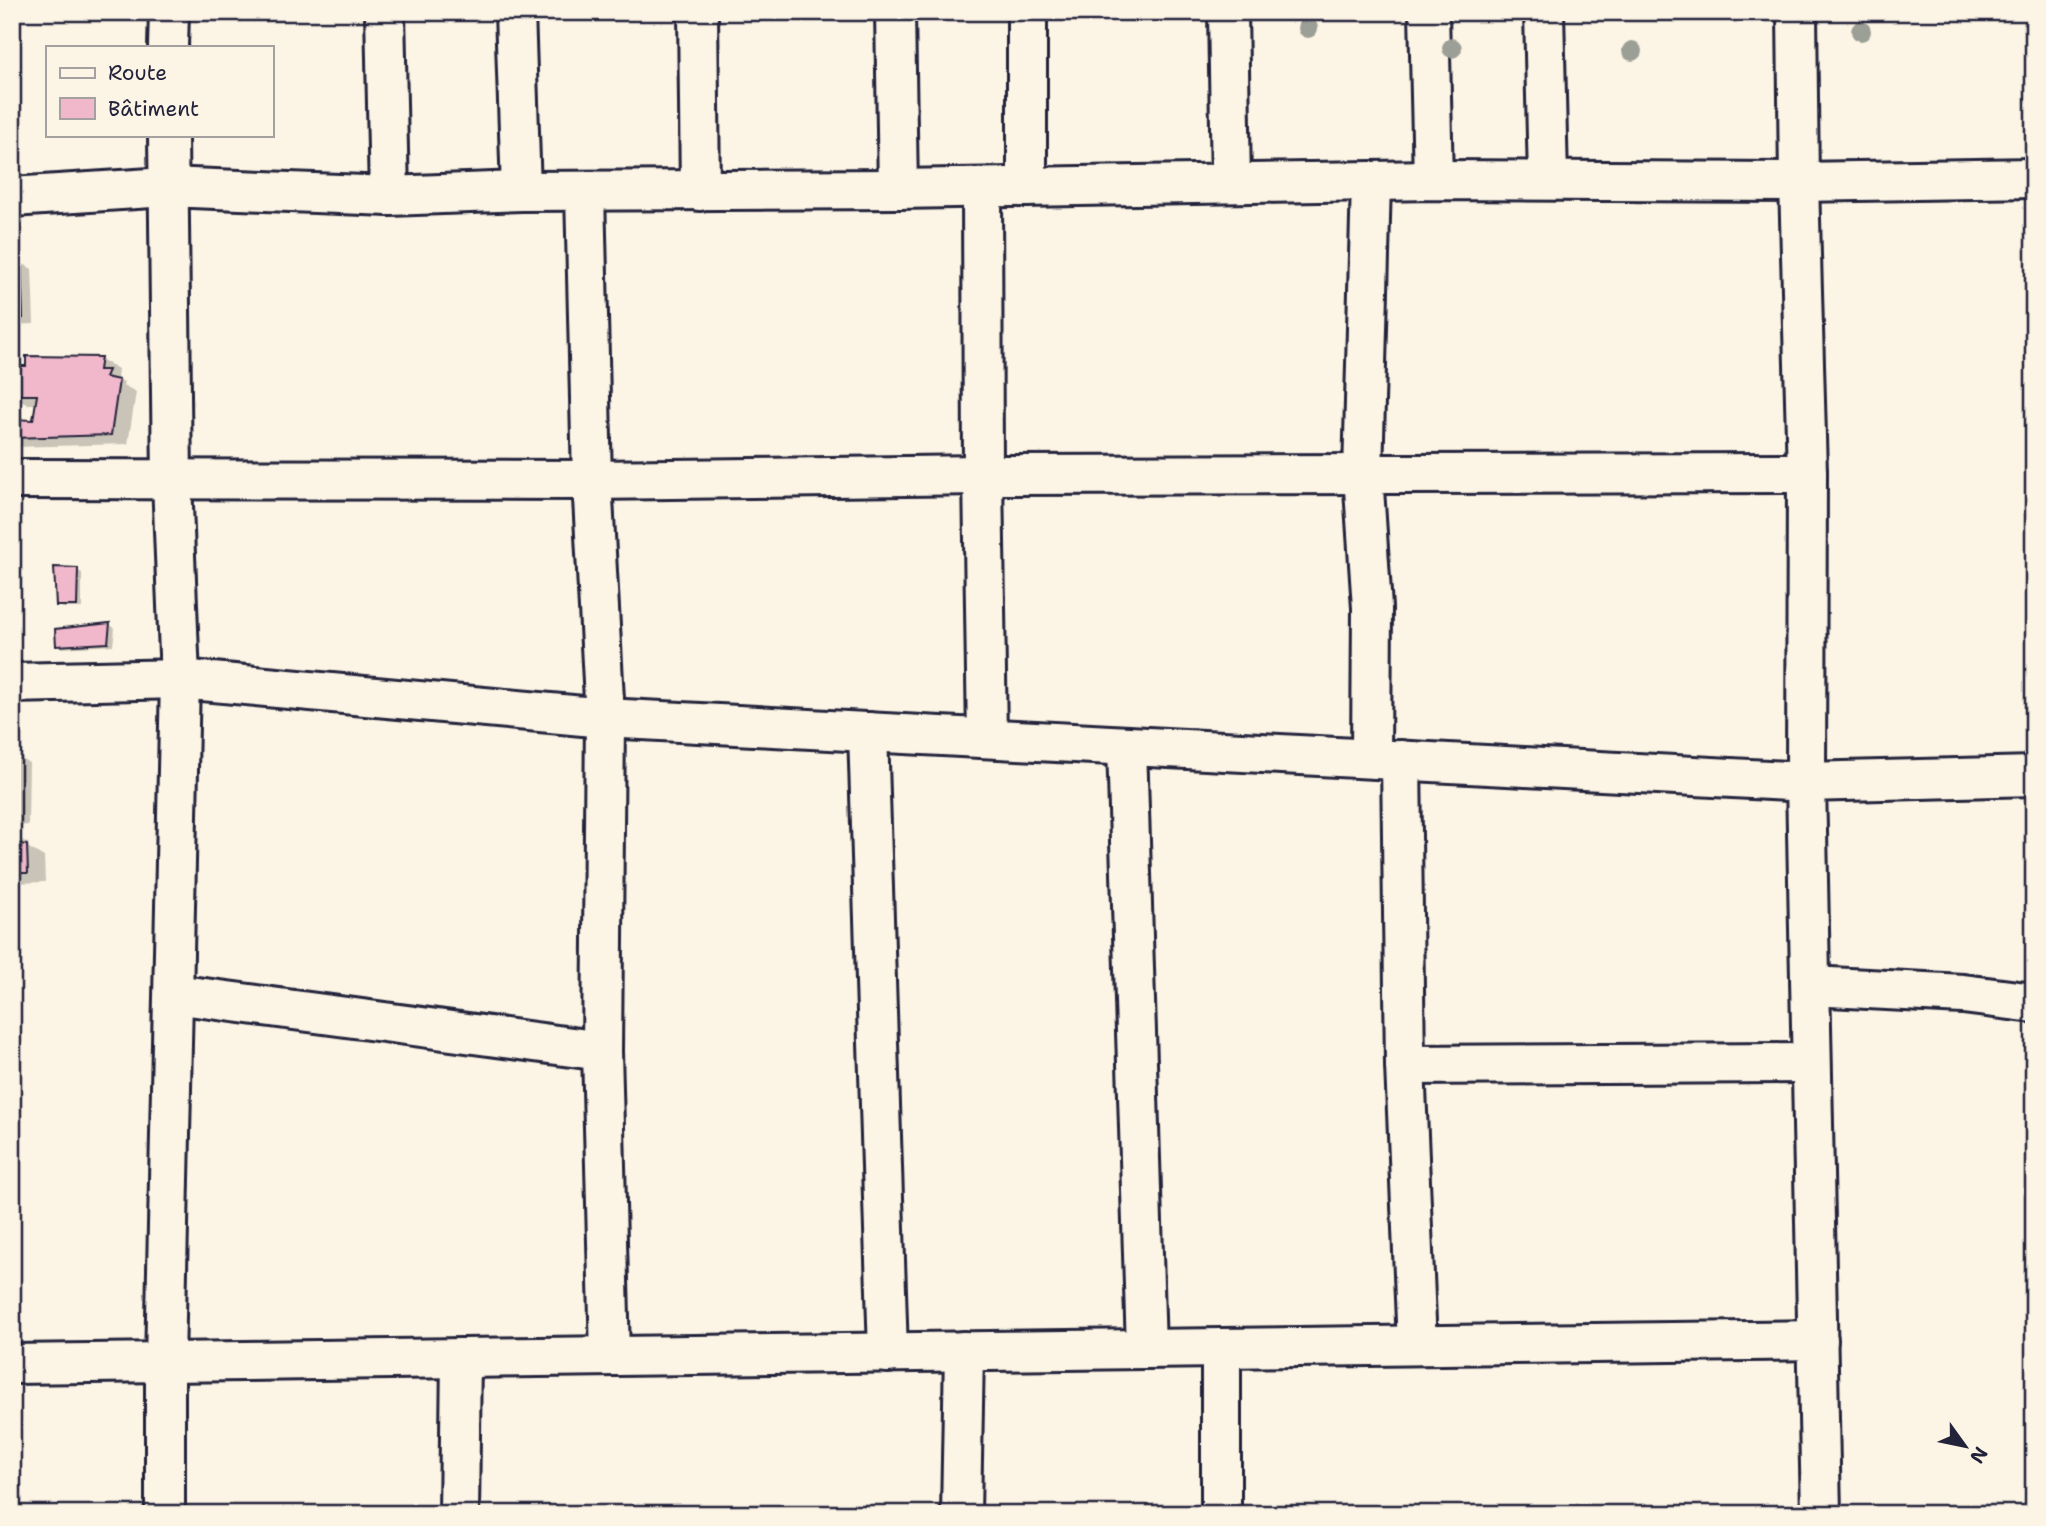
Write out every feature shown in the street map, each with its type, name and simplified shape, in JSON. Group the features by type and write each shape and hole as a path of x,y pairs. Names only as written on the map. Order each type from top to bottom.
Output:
{"street":[{"path":"168,46 169,12"},
{"path":"385,12 389,196"},
{"path":"515,12 521,191"},
{"path":"698,12 700,191"},
{"path":"895,12 898,189"},
{"path":"1027,12 1027,187"},
{"path":"1228,12 1231,183"},
{"path":"1429,12 1433,180"},
{"path":"1544,12 1548,180"},
{"path":"1797,12 1807,473 1806,782 1821,1514"},
{"path":"166,1514 165,1362 180,679 172,481 168,136"},
{"path":"12,197 167,187 389,196 521,191 585,193 1433,180 1799,182 2034,178"},
{"path":"1371,182 1363,474 1386,759 1405,1065 1417,1345"},
{"path":"982,188 987,738"},
{"path":"585,193 592,480 605,718 602,1051 610,1356"},
{"path":"12,479 592,480 983,475 1807,473"},
{"path":"12,683 180,679 605,718 1806,782 2034,776"},
{"path":"868,732 888,1353"},
{"path":"1127,746 1146,1349"},
{"path":"1811,986 1963,994 2034,1003"},
{"path":"174,993 602,1051"},
{"path":"1405,1065 1811,1063"},
{"path":"12,1364 1818,1340"},
{"path":"1221,1348 1221,1514"},
{"path":"961,1514 964,1351"},
{"path":"459,1514 461,1358"}],"building":[{"path":"21,260 23,318 12,319 12,261"},
{"path":"26,356 101,357 99,370 108,370 105,377 119,380 111,435 12,438 12,419 33,420 37,395 12,395 12,366 26,366"},
{"path":"54,567 78,568 77,606 56,606"},
{"path":"110,623 108,643 56,646 55,629"},
{"path":"12,839 13,843 27,845 28,873 12,873"}]}
